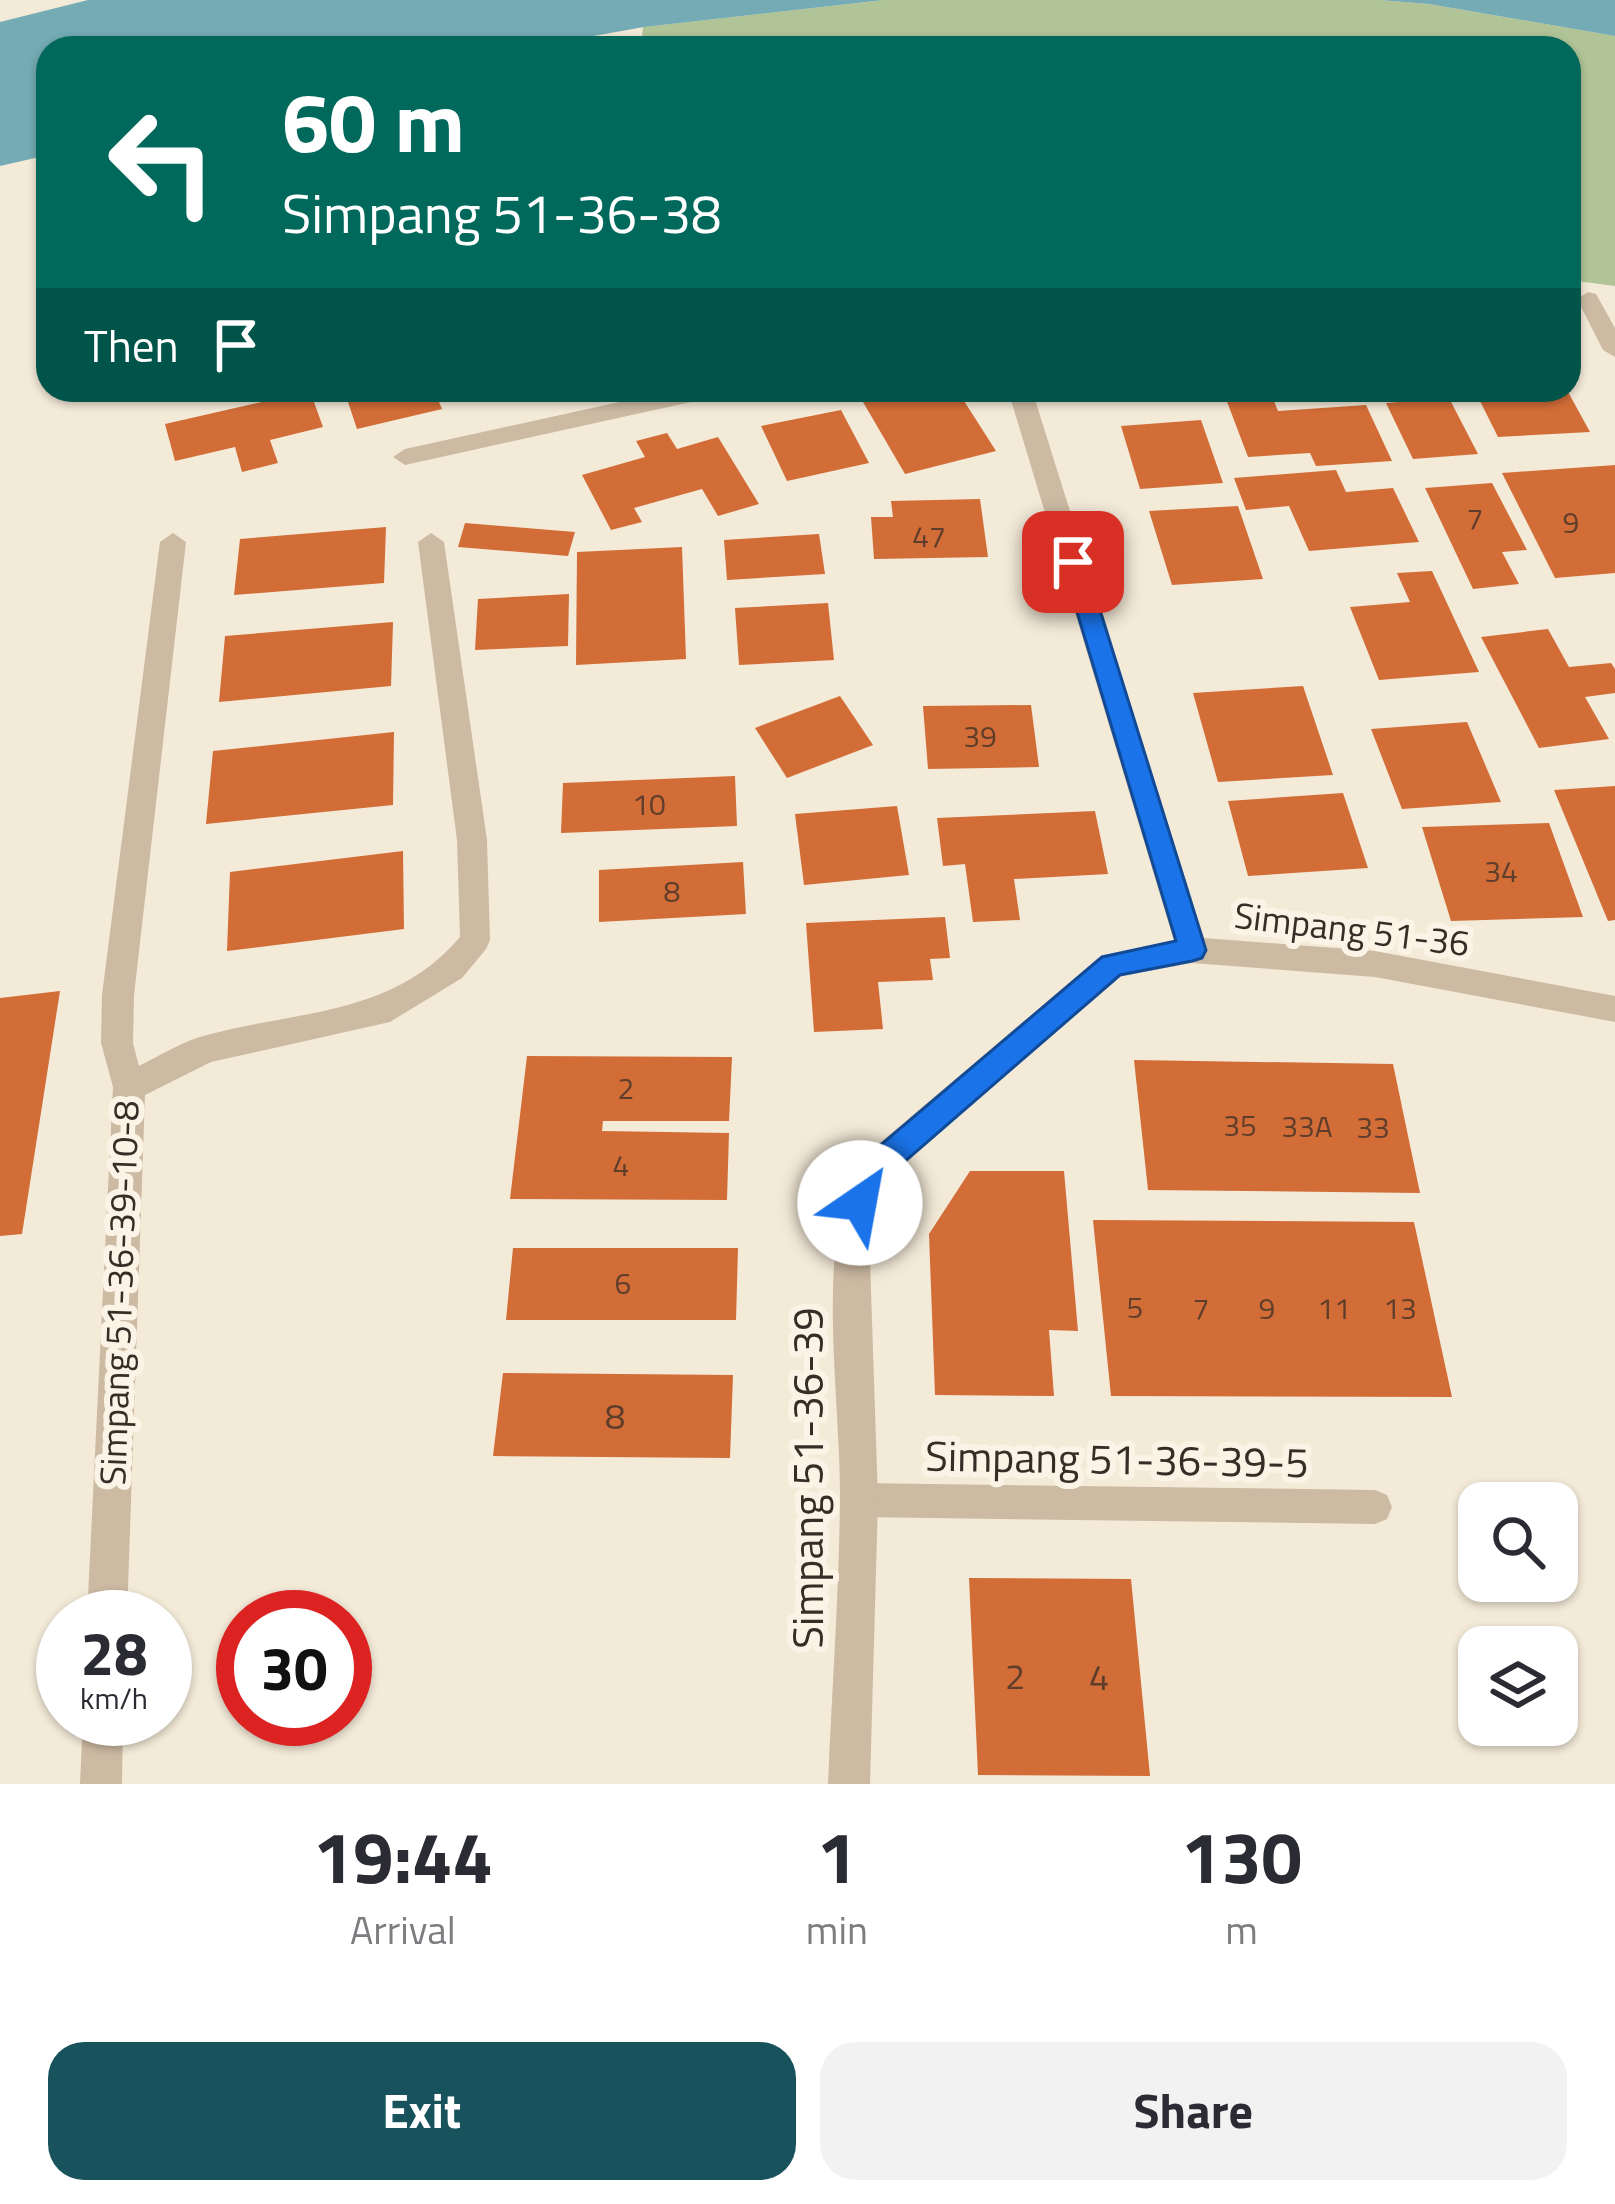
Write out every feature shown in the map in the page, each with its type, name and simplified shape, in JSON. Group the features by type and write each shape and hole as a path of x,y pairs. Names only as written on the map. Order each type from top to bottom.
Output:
{"street":[{"path":"1588,298 1615,350"},
{"path":"405,457 655,402"},
{"path":"1024,402 1192,950"},
{"name":"Simpang 51-36-39-10-8","path":"108,1590 119,1235 129,1087 117,1043 118,995 173,542"},
{"path":"129,1087 206,1049 379,1013 451,969 475,940 472,840 431,542"},
{"name":"Simpang 51-36","path":"868,1174 1112,965 1192,950 1375,964 1615,1010"},
{"name":"Simpang 51-36-39","path":"849,1784 859,1501 852,1232 868,1174"},
{"path":"101,1784 103,1746"}],"lane":[{"name":"Simpang 51-36-39-5","path":"859,1501 1375,1507"}],"green space":[{"path":"884,0 1379,0 1615,36 1615,286 1581,282 1581,36 642,36 643,27"}],"water":[{"path":"88,0 884,0 593,36 36,36 36,158 0,166 0,22"},
{"path":"1379,0 1615,0 1615,36 1429,4"}],"building":[{"path":"262,402 314,402 323,427 270,440 278,463 242,472 235,447 175,461 165,424"},
{"path":"348,402 439,402 442,409 357,429"},
{"path":"863,402 965,402 996,451 905,474"},
{"path":"1227,402 1274,402 1278,411 1366,405 1392,461 1316,466 1310,453 1248,457"},
{"path":"1451,402 1478,454 1413,459 1386,403"},
{"path":"1480,402 1574,402 1590,432 1498,437"},
{"path":"841,410 869,463 787,481 761,426"},
{"path":"1201,420 1223,483 1140,489 1121,426"},
{"path":"667,433 677,449 718,437 759,504 718,516 702,489 634,508 642,522 611,530 582,475 645,457 636,441"},
{"path":"1615,465 1615,573 1555,578 1502,473"},
{"path":"1336,470 1346,492 1393,488 1419,542 1309,551 1289,506 1246,510 1234,478"},
{"path":"1492,483 1527,550 1502,552 1519,584 1473,589 1425,488"},
{"path":"980,499 988,557 874,559 871,517 893,517 891,501"},
{"path":"1238,506 1263,579 1172,585 1149,511"},
{"path":"465,523 575,532 568,556 458,547"},
{"path":"386,527 384,583 234,595 240,539"},
{"path":"819,534 825,574 727,580 724,540"},
{"path":"682,547 686,659 576,665 577,552"},
{"path":"1432,571 1479,672 1379,680 1350,607 1410,602 1397,573"},
{"path":"569,594 568,646 475,650 478,599"},
{"path":"828,603 834,660 739,665 735,608"},
{"path":"393,622 391,686 219,702 225,636"},
{"path":"1548,629 1569,667 1611,663 1615,669 1615,693 1585,697 1609,739 1539,748 1481,637"},
{"path":"1303,686 1333,775 1218,782 1193,693"},
{"path":"840,696 873,745 787,778 755,728"},
{"path":"1031,705 1039,767 928,769 923,706"},
{"path":"1467,722 1501,802 1402,809 1371,729"},
{"path":"394,732 393,805 206,824 213,751"},
{"path":"735,776 737,826 561,833 563,783"},
{"path":"1615,786 1615,920 1608,921 1554,790"},
{"path":"1343,793 1368,868 1248,876 1228,801"},
{"path":"897,806 909,875 804,885 795,814"},
{"path":"1095,811 1108,874 1014,879 1020,920 973,922 965,864 943,866 937,818"},
{"path":"1549,823 1583,917 1451,921 1422,827"},
{"path":"403,851 404,929 227,951 230,872"},
{"path":"743,862 746,914 599,922 599,870"},
{"path":"945,917 950,958 930,959 933,980 878,982 883,1029 814,1032 806,923"},
{"path":"60,991 22,1234 0,1236 0,998"},
{"path":"527,1056 732,1057 729,1121 603,1121 602,1131 729,1133 727,1200 510,1199"},
{"path":"1134,1060 1393,1064 1420,1193 1148,1190"},
{"path":"970,1171 1064,1171 1078,1331 1049,1330 1054,1396 935,1395 929,1234"},
{"path":"1093,1220 1414,1222 1452,1397 1111,1396"},
{"path":"513,1248 738,1248 736,1320 506,1320"},
{"path":"503,1373 733,1375 730,1458 493,1456"},
{"path":"969,1578 1131,1579 1150,1776 978,1775"}],"route":[{"path":"860,1203 868,1174 1112,965 1192,950 1073,562"}]}
